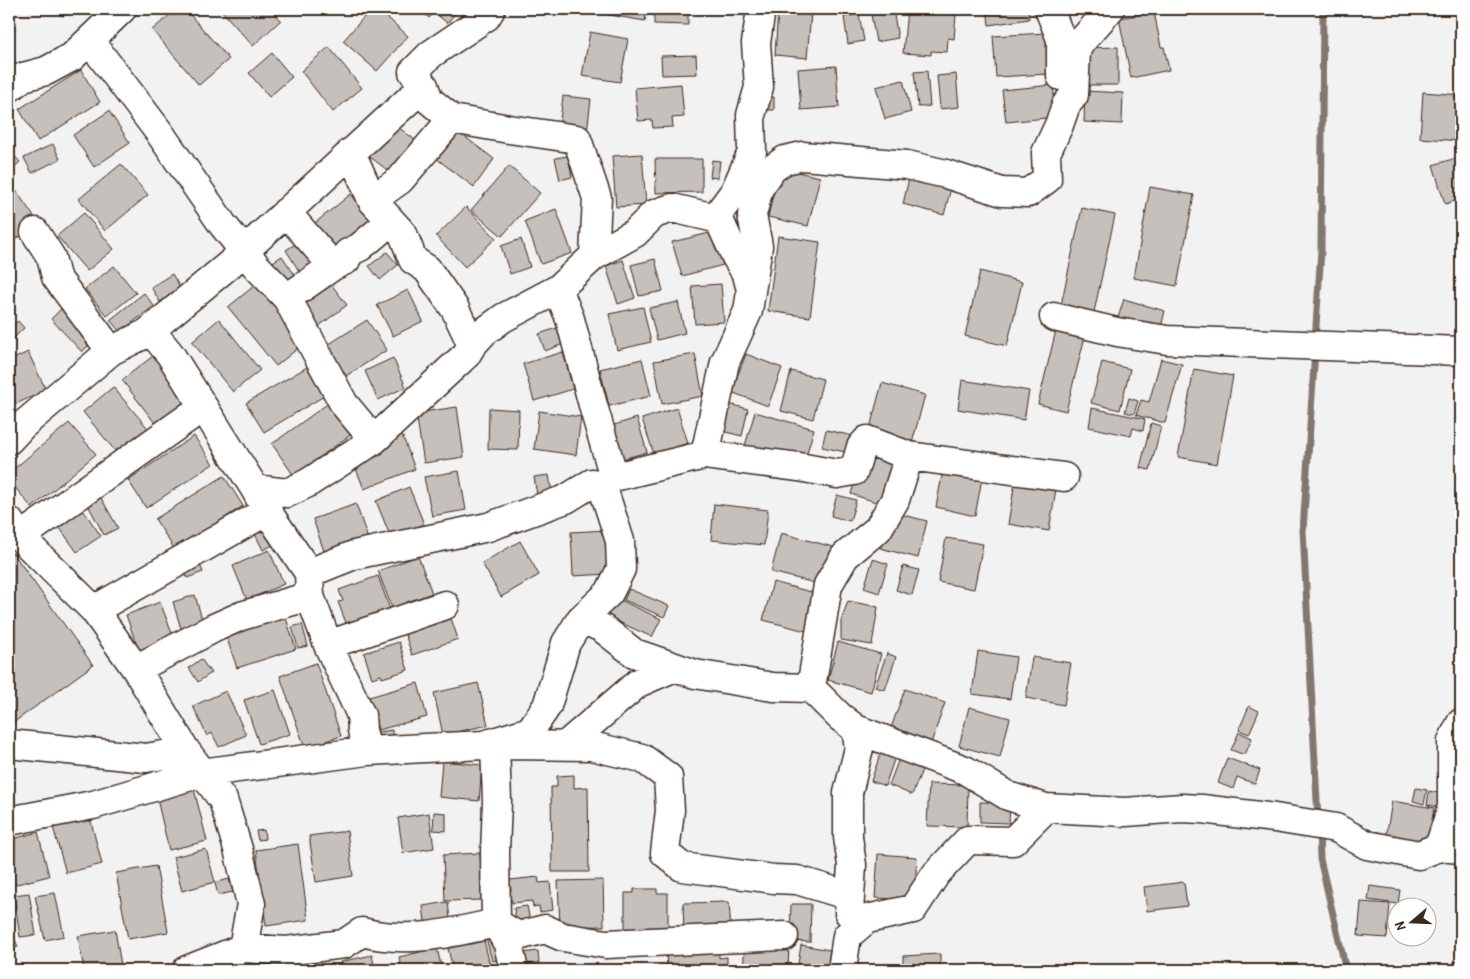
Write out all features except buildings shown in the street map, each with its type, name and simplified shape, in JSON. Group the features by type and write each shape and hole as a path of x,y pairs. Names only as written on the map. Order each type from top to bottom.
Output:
{"street":[{"path":"11,82 46,71 72,57 90,42 122,9"},
{"path":"491,9 486,17 431,54 413,72 424,86 429,100 452,119 577,139 597,198 594,256"},
{"path":"715,218 736,191 752,152 751,115 759,87 756,43 761,9"},
{"path":"1049,9 1061,39 1060,71 1064,101 1059,125"},
{"path":"705,455 725,362 748,311 758,246 752,215 759,188 772,168 785,160 803,156 907,165 946,174 1002,192 1028,193 1047,179 1046,153 1066,105 1074,95 1076,51 1080,43 1110,9"},
{"path":"90,42 159,132 224,225 257,268 287,298 344,404 374,440"},
{"path":"14,425 111,351 147,333 230,264 424,86"},
{"path":"372,200 400,180 452,119"},
{"path":"351,152 372,200 403,234 413,260 427,268 455,309 472,345"},
{"path":"94,610 261,500 287,493 308,483 374,440 466,355 484,332 503,318 558,289 594,256 635,233 654,214 672,208 715,218 720,222 736,257 747,275 751,290"},
{"path":"286,212 333,266"},
{"path":"287,298 333,266 346,260 348,253 360,247 390,221"},
{"path":"35,232 50,257 56,277 111,351"},
{"path":"489,745 530,731 547,706 566,643 580,619 609,593 621,569 620,541 594,409 570,318 558,289"},
{"path":"1054,317 1117,332 1167,340 1461,351"},
{"path":"147,333 156,337 170,354 261,500 310,584 328,645 362,715 362,730 367,752"},
{"path":"203,407 14,529 94,610 136,669 186,751 223,800 238,849 251,904 243,948"},
{"path":"136,669 214,628 310,584 354,555 488,527 566,499 592,483 608,481 705,455 800,467 837,474 854,471 861,447 867,440 909,456 1064,477"},
{"path":"810,688 828,585 845,556 878,529 894,500 909,456"},
{"path":"328,645 445,605"},
{"path":"580,619 602,628 634,653 695,674 773,687 810,688 840,717 856,729 966,770 1008,796 1046,808 1126,812 1182,808 1275,818 1336,828 1367,845 1419,855 1450,848 1452,741 1461,723"},
{"path":"566,745 638,683 676,667"},
{"path":"844,970 843,963 847,936 852,865 848,837 848,793 859,748 856,729"},
{"path":"9,744 146,758 186,751"},
{"path":"489,745 497,801 494,853 496,923 508,944 514,970"},
{"path":"9,822 93,805 201,773 367,752 489,745 591,746 642,758 668,777 670,810 665,853 682,867 764,878 797,880 850,896"},
{"path":"847,936 867,919 913,909 936,874 968,840 1014,841 1046,808"},
{"path":"189,970 243,948 286,950 344,944 362,932 381,937 421,938 496,923 518,936 545,929 563,938 606,944 784,936"}],"waterway":[{"path":"1315,341 1321,250 1323,9"},
{"path":"1315,351 1303,530 1318,820"},
{"path":"1319,831 1320,859 1346,970"}]}
